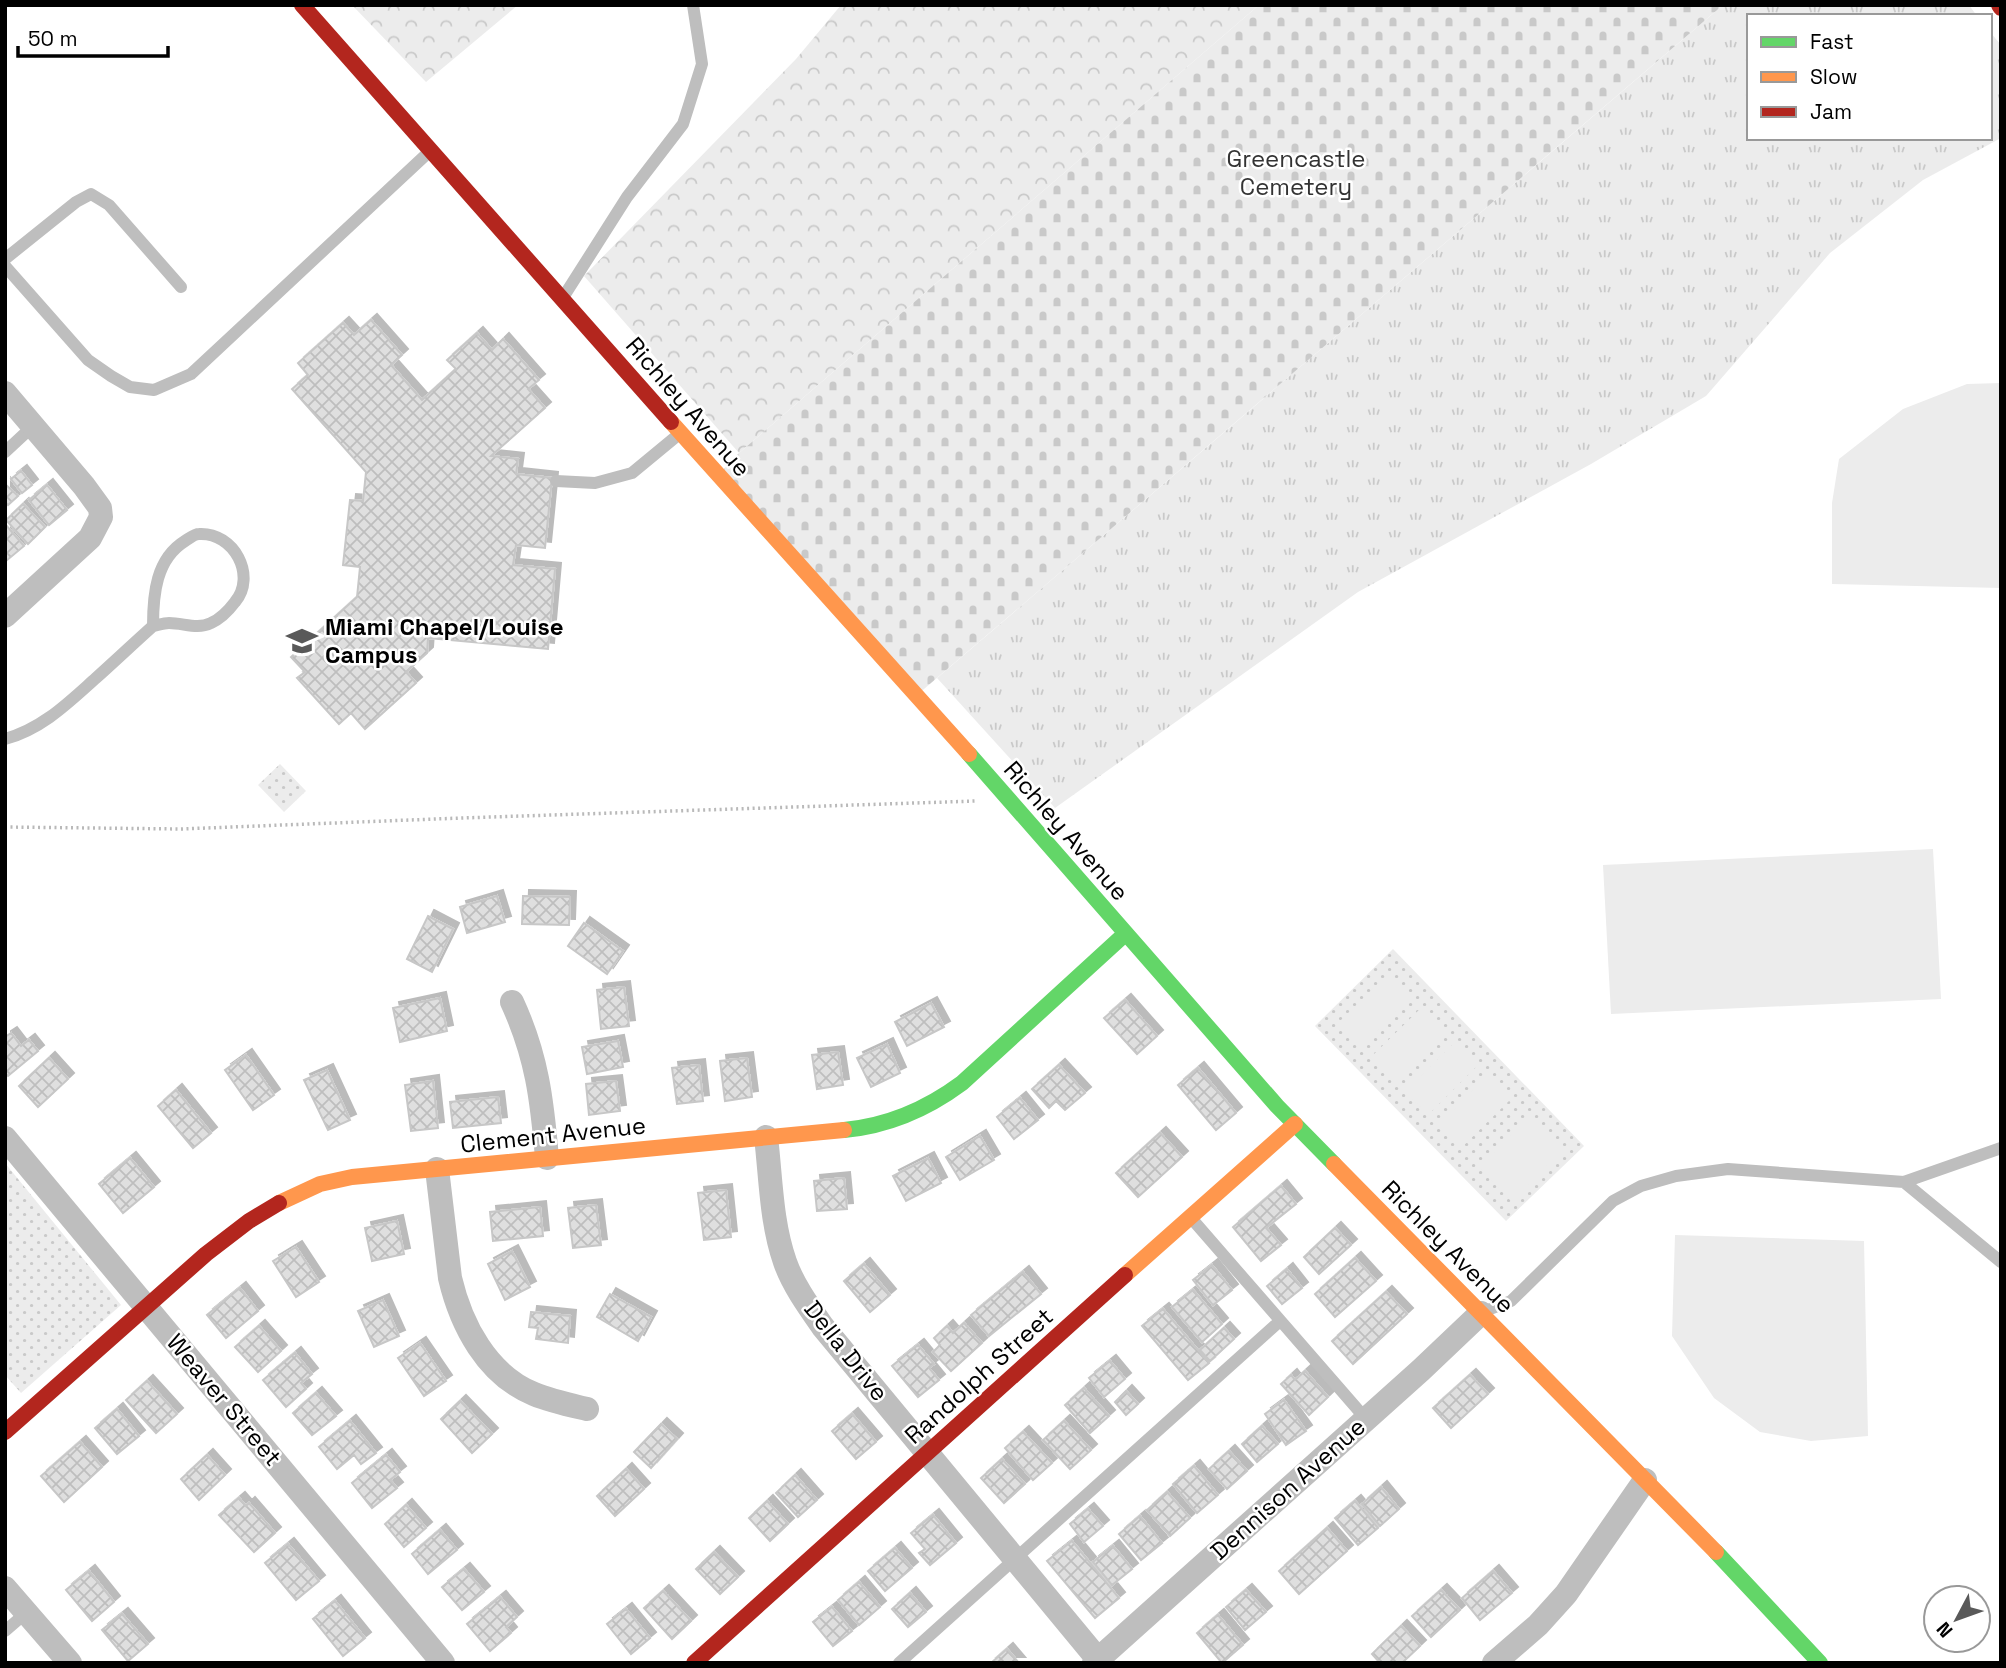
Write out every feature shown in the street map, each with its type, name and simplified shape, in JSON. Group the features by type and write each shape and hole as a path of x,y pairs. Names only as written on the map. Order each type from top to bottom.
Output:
{"street":[{"name":"Richley Avenue","path":"302,5 1295,1124 1757,1594 1820,1663"},
{"path":"5,393 85,486 100,508 100,522 90,538 5,616"},
{"name":"Clement Avenue","path":"5,1432 230,1236 282,1201 323,1183 352,1177 867,1128 911,1115 962,1083 1125,934"},
{"path":"512,1002 525,1031 542,1097 547,1158"},
{"name":"Randolph Street","path":"694,1663 1295,1124"},
{"name":"Della Drive","path":"766,1137 777,1231 785,1262 798,1289 823,1328 1097,1662"},
{"name":"Weaver Street","path":"5,1138 443,1663"},
{"path":"437,1169 450,1278 467,1329 493,1364 516,1384 534,1394 587,1409"},
{"name":"Dennison Avenue","path":"1097,1662 1481,1313"},
{"path":"1494,1663 1538,1625 1559,1602 1645,1480"},
{"path":"5,1588 70,1663"}],"lane":[{"path":"562,299 627,197 683,124 702,64 693,5"},
{"path":"5,266 88,360 130,387 154,390 191,374 431,150"},
{"path":"5,259 76,202 92,194 109,205 181,287"},
{"path":"5,452 33,426"},
{"path":"556,481 596,483 632,473 681,433"},
{"path":"5,739 39,726 64,707 153,626 169,623 192,627 211,624 227,612 240,596 244,574 240,558 230,546 214,536 197,534 168,555 161,567 156,587 153,626"},
{"path":"1481,1313 1511,1301 1613,1202 1641,1186 1676,1176 1728,1169 1904,1182 2001,1148"},
{"path":"1904,1182 2001,1262"},
{"path":"1190,1217 1366,1419"},
{"path":"899,1663 1280,1321"},
{"path":"5,1631 27,1612"}],"path":[{"path":"5,827 181,829 1010,800"}],"green space":[{"path":"352,5 518,5 426,82"},
{"path":"841,5 1259,5 739,453 584,276 796,59"},
{"name":"Greencastle Cemetery","path":"1259,5 1723,5 917,695 718,475 739,453"},
{"path":"1723,5 1969,5 1976,14 1747,14 1747,140 1992,140 1992,34 2001,45 2001,138 1923,180 1830,253 1706,396 1591,464 1358,592 1055,808 937,678"},
{"path":"2001,383 2001,588 1832,584 1832,503 1839,459 1903,409 1967,384"},
{"path":"280,764 306,791 284,812 258,785"},
{"path":"1933,849 1941,999 1611,1014 1603,865"},
{"path":"1393,949 1584,1146 1506,1221 1315,1026"},
{"path":"1389,973 1412,996 1361,1046 1338,1023"},
{"path":"1422,1007 1445,1030 1395,1080 1371,1057"},
{"path":"1456,1041 1479,1064 1428,1115 1405,1091"},
{"path":"1489,1075 1512,1098 1461,1148 1438,1125"},
{"path":"1531,1116 1564,1149 1511,1201 1479,1167"},
{"path":"5,1163 121,1305 21,1393 5,1375"},
{"path":"1675,1235 1864,1241 1868,1436 1811,1441 1760,1432 1714,1398 1672,1336"}],"building":[{"path":"371,320 402,355 391,365 422,400 456,369 447,360 477,333 492,350 503,339 539,380 528,389 545,408 491,456 518,459 516,474 552,478 545,548 516,545 513,565 555,569 548,649 428,638 427,653 406,672 416,683 365,729 351,713 339,724 297,678 305,672 291,657 357,597 360,567 343,565 350,500 363,501 366,472 292,389 308,375 298,363 343,323 354,335"},
{"path":"21,471 32,485 22,493 11,479"},
{"path":"5,484 18,496 8,505 5,502"},
{"path":"47,485 67,510 49,525 29,500"},
{"path":"23,504 45,527 28,544 6,520"},
{"path":"5,524 24,546 6,561 5,560"},
{"path":"497,896 505,922 467,933 460,907"},
{"path":"523,896 570,897 569,925 522,924"},
{"path":"428,916 453,929 432,972 407,959"},
{"path":"584,923 623,951 607,974 568,946"},
{"path":"624,987 629,1026 601,1029 597,990"},
{"path":"440,998 447,1031 400,1042 393,1008"},
{"path":"1125,1000 1157,1036 1137,1054 1104,1018"},
{"path":"931,1003 944,1027 907,1046 895,1022"},
{"path":"11,1033 21,1046 29,1040 38,1051 8,1076 5,1073 5,1037"},
{"path":"618,1041 623,1067 587,1074 582,1047"},
{"path":"887,1044 900,1073 871,1087 857,1058"},
{"path":"838,1052 843,1085 817,1089 812,1055"},
{"path":"246,1055 274,1095 253,1110 225,1070"},
{"path":"49,1058 68,1079 38,1107 19,1086"},
{"path":"747,1058 752,1097 725,1101 720,1061"},
{"path":"699,1065 703,1101 677,1104 672,1068"},
{"path":"1059,1065 1085,1093 1065,1110 1056,1101 1049,1108 1032,1089"},
{"path":"1198,1068 1236,1113 1216,1130 1178,1085"},
{"path":"327,1070 350,1120 328,1130 304,1080"},
{"path":"433,1081 438,1128 411,1131 405,1085"},
{"path":"616,1081 620,1111 589,1115 586,1084"},
{"path":"176,1090 211,1133 193,1148 158,1106"},
{"path":"498,1097 501,1123 453,1128 450,1102"},
{"path":"1020,1098 1038,1120 1014,1139 997,1117"},
{"path":"1160,1133 1182,1157 1138,1197 1116,1173"},
{"path":"980,1136 994,1160 960,1180 946,1157"},
{"path":"130,1158 154,1187 123,1213 99,1184"},
{"path":"928,1158 941,1183 906,1201 893,1176"},
{"path":"844,1178 847,1209 817,1211 814,1181"},
{"path":"1281,1186 1296,1204 1266,1228 1281,1245 1261,1261 1233,1227"},
{"path":"726,1190 731,1237 704,1240 698,1193"},
{"path":"596,1205 601,1245 573,1248 568,1208"},
{"path":"540,1207 543,1236 493,1241 490,1212"},
{"path":"397,1221 404,1254 372,1261 365,1228"},
{"path":"1335,1228 1351,1245 1319,1274 1304,1257"},
{"path":"296,1247 319,1282 296,1297 273,1261"},
{"path":"512,1251 530,1287 505,1300 488,1264"},
{"path":"1355,1258 1376,1281 1335,1317 1315,1294"},
{"path":"864,1264 890,1295 870,1312 844,1281"},
{"path":"1212,1265 1232,1290 1213,1305 1193,1280"},
{"path":"1287,1269 1302,1288 1282,1304 1267,1286"},
{"path":"1023,1272 1041,1294 989,1336 971,1315"},
{"path":"240,1288 258,1311 226,1338 207,1315"},
{"path":"1193,1290 1222,1324 1202,1342 1172,1307"},
{"path":"1386,1292 1407,1314 1353,1364 1332,1341"},
{"path":"610,1294 651,1317 638,1341 597,1317"},
{"path":"383,1300 399,1336 374,1347 358,1311"},
{"path":"1163,1309 1209,1363 1188,1380 1142,1326"},
{"path":"531,1312 570,1316 568,1343 536,1339 538,1328 529,1327"},
{"path":"964,1323 982,1343 951,1371 933,1352 940,1345 934,1338 947,1326 953,1333"},
{"path":"259,1326 281,1351 258,1372 235,1347"},
{"path":"1224,1328 1234,1339 1210,1361 1200,1350"},
{"path":"420,1343 446,1381 424,1396 398,1358"},
{"path":"918,1345 934,1364 929,1368 939,1380 918,1397 892,1366"},
{"path":"295,1353 312,1374 301,1383 306,1389 286,1407 263,1380"},
{"path":"1110,1361 1125,1379 1104,1397 1089,1378"},
{"path":"1305,1371 1328,1397 1309,1415 1281,1384 1291,1375 1295,1380"},
{"path":"1470,1375 1488,1394 1451,1428 1433,1408"},
{"path":"147,1381 177,1414 156,1433 126,1400"},
{"path":"1084,1388 1109,1416 1090,1433 1065,1405"},
{"path":"1126,1391 1138,1404 1126,1415 1115,1402"},
{"path":"316,1393 336,1416 312,1435 293,1413"},
{"path":"1284,1400 1306,1431 1286,1445 1265,1414"},
{"path":"460,1401 492,1434 472,1453 441,1419"},
{"path":"117,1409 139,1436 117,1454 95,1428"},
{"path":"852,1414 876,1442 856,1459 832,1431"},
{"path":"350,1421 376,1453 361,1464 354,1455 337,1469 319,1447"},
{"path":"1064,1421 1091,1450 1070,1469 1043,1440"},
{"path":"661,1424 677,1439 651,1468 634,1452"},
{"path":"1262,1426 1278,1444 1257,1462 1242,1444"},
{"path":"1023,1432 1052,1463 1033,1480 1005,1448"},
{"path":"80,1442 102,1467 64,1502 41,1476"},
{"path":"1229,1451 1247,1471 1227,1489 1209,1469"},
{"path":"207,1455 225,1475 199,1500 181,1479"},
{"path":"386,1455 400,1472 390,1480 397,1488 372,1508 352,1483"},
{"path":"1002,1459 1025,1484 1004,1503 981,1478"},
{"path":"1194,1466 1218,1495 1197,1513 1173,1484"},
{"path":"626,1469 644,1489 615,1516 597,1496"},
{"path":"795,1475 817,1500 798,1517 776,1493"},
{"path":"1381,1487 1399,1509 1380,1526 1362,1504"},
{"path":"1167,1492 1190,1518 1170,1536 1147,1510"},
{"path":"239,1498 246,1506 249,1503 275,1533 254,1552 219,1515"},
{"path":"767,1501 788,1524 770,1541 749,1518"},
{"path":"1355,1501 1378,1528 1358,1545 1335,1518"},
{"path":"406,1505 426,1528 404,1547 385,1524"},
{"path":"1088,1509 1103,1526 1084,1542 1070,1524"},
{"path":"933,1515 956,1543 930,1565 919,1553 925,1549 911,1533"},
{"path":"1140,1516 1162,1543 1141,1560 1119,1534"},
{"path":"1327,1528 1347,1551 1299,1594 1279,1571"},
{"path":"440,1530 457,1550 428,1574 412,1554"},
{"path":"1072,1541 1119,1598 1095,1618 1047,1561"},
{"path":"288,1544 319,1581 296,1600 265,1563"},
{"path":"1113,1546 1132,1569 1112,1585 1093,1562"},
{"path":"895,1548 912,1568 885,1591 868,1571"},
{"path":"714,1552 738,1577 720,1594 696,1569"},
{"path":"464,1569 484,1592 462,1610 442,1587"},
{"path":"89,1571 114,1602 92,1621 66,1590"},
{"path":"1493,1571 1512,1593 1480,1620 1462,1598"},
{"path":"859,1582 880,1607 859,1625 838,1600"},
{"path":"1246,1590 1266,1612 1245,1630 1226,1607"},
{"path":"1441,1590 1460,1610 1431,1637 1412,1616"},
{"path":"663,1591 691,1621 672,1639 644,1608"},
{"path":"910,1593 926,1612 908,1627 892,1609"},
{"path":"500,1597 517,1617 506,1627 511,1633 490,1651 467,1624"},
{"path":"335,1601 365,1638 343,1656 313,1619"},
{"path":"832,1607 852,1631 833,1646 813,1622"},
{"path":"626,1609 650,1638 631,1654 607,1624"},
{"path":"122,1614 148,1644 128,1661 102,1630"},
{"path":"1218,1615 1243,1645 1222,1663 1197,1633"},
{"path":"1401,1626 1420,1646 1402,1663 1380,1663 1372,1654"},
{"path":"1007,1649 1019,1663 991,1663"}],"traffic: fast":[{"path":"969,754 1277,1106 1334,1164"},
{"path":"844,1130 876,1125 906,1115 962,1083 1125,934"},
{"path":"1716,1552 1820,1663"}],"traffic: slow":[{"path":"671,422 969,754"},
{"path":"1125,1275 1295,1124"},
{"path":"279,1203 320,1184 352,1177 844,1130"},
{"path":"1334,1164 1716,1552"}],"traffic: jam":[{"path":"302,5 671,422"},
{"path":"5,1432 206,1254 249,1221 279,1203"},
{"path":"694,1663 1125,1275"}],"place":[{"name":"Miami Chapel/Louise Campus","path":"302,641"}]}
